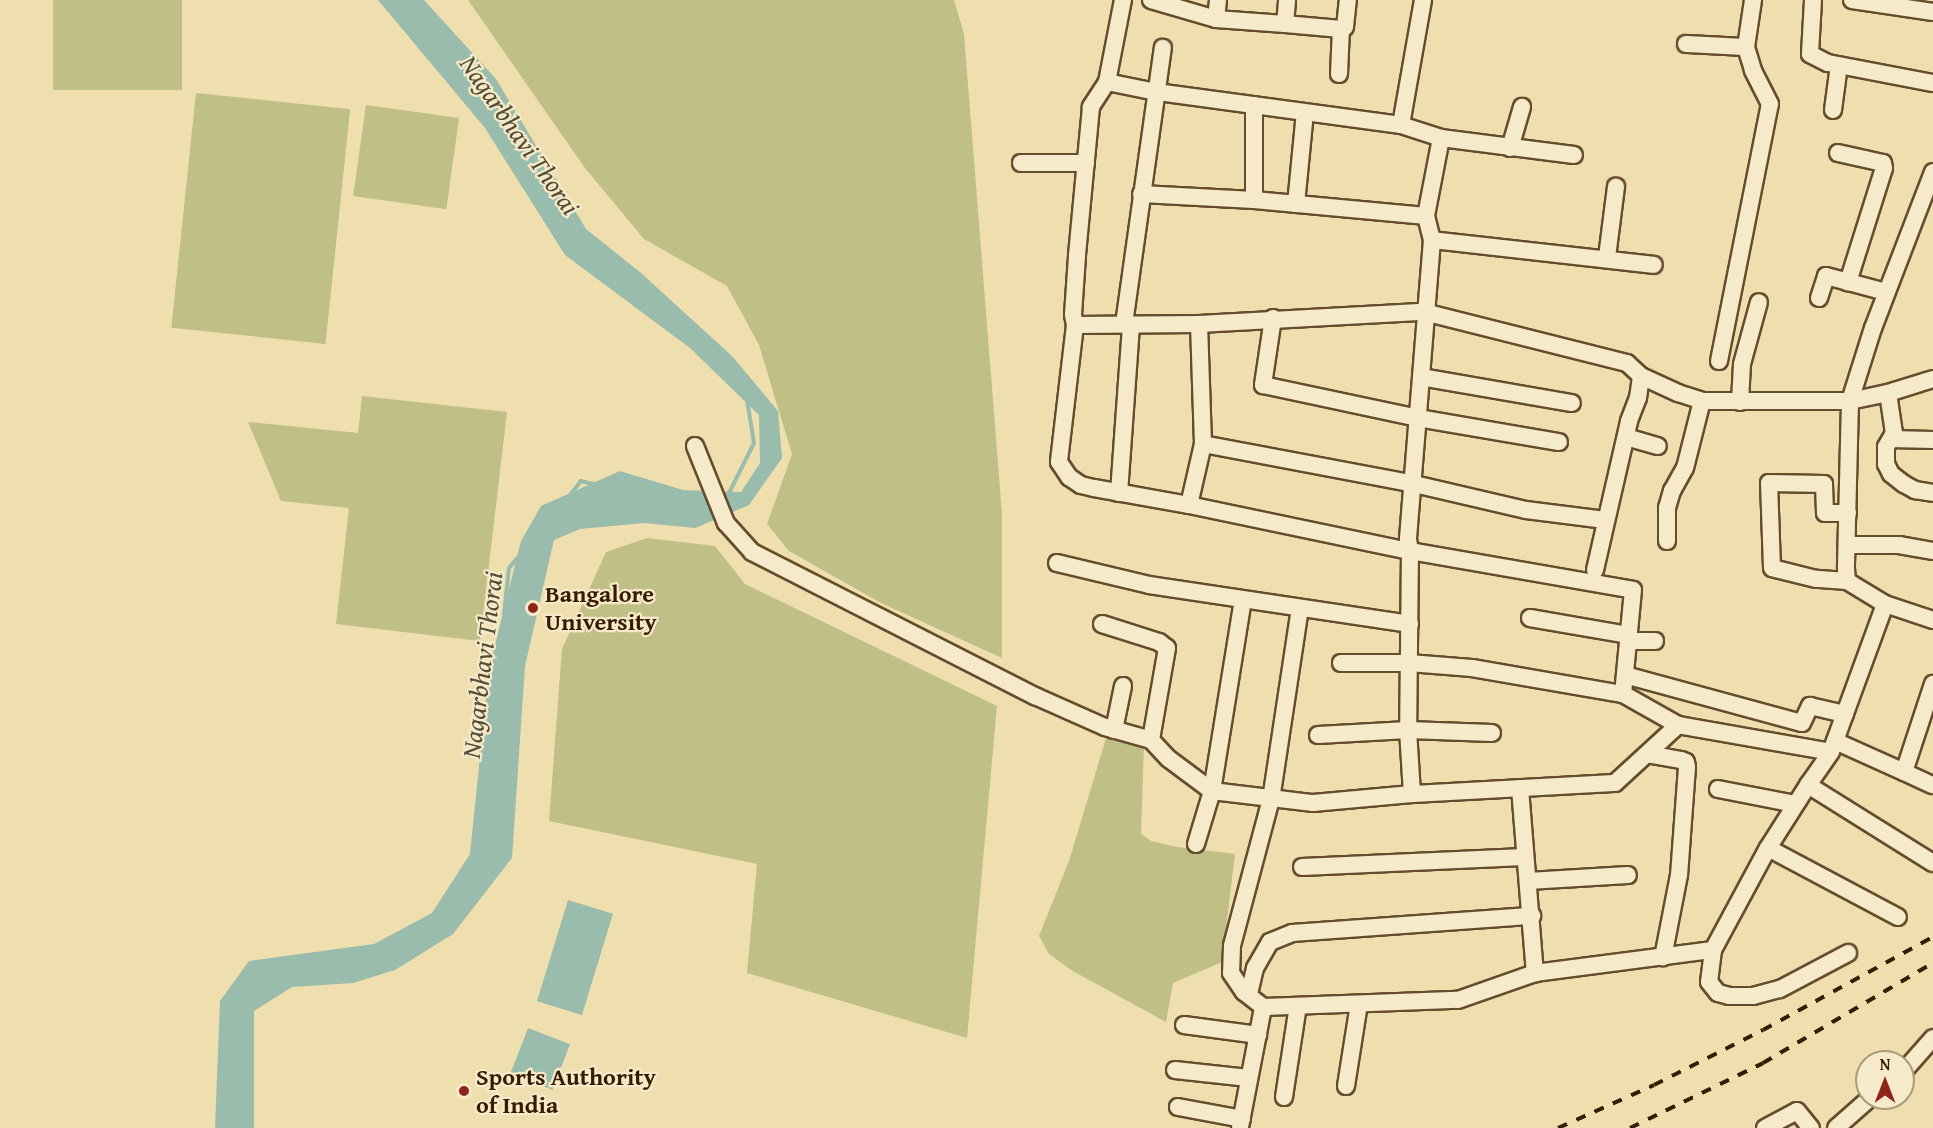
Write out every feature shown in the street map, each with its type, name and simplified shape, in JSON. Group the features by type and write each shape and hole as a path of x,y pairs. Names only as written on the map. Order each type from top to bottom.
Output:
{"street":[{"path":"1123,0 1107,82 1090,107 1072,315 1075,325 1059,462 1069,477 1081,484 1119,493 1189,505 1410,551 1633,590 1623,694"},
{"path":"1151,0 1216,20 1341,29 1345,27 1348,0"},
{"path":"1216,20 1218,0"},
{"path":"1285,24 1287,0"},
{"path":"1401,125 1423,0"},
{"path":"1719,361 1770,104 1753,70 1746,47 1753,0"},
{"path":"1813,0 1810,54 1828,63 1933,83"},
{"path":"1852,0 1933,12"},
{"path":"1339,74 1341,29"},
{"path":"1686,44 1746,47"},
{"path":"1119,493 1127,324 1141,194 1163,48"},
{"path":"1833,110 1839,65"},
{"path":"1107,82 1156,92 1401,125 1441,138 1574,155"},
{"path":"1254,105 1254,200"},
{"path":"1510,148 1522,107"},
{"path":"1296,204 1305,112"},
{"path":"1412,794 1408,730 1410,483 1419,418 1432,240 1426,216 1441,138"},
{"path":"1838,153 1883,163 1884,168 1848,282"},
{"path":"1021,163 1086,163"},
{"path":"1847,581 1850,401 1886,292 1933,172"},
{"path":"1606,257 1616,187"},
{"path":"1141,194 1254,200 1426,216"},
{"path":"1432,240 1606,257 1654,265"},
{"path":"1819,298 1826,276 1886,292"},
{"path":"1740,402 1742,364 1759,302"},
{"path":"1075,325 1199,324 1273,318 1425,312 1627,363 1641,376 1702,401 1850,401 1888,393 1933,379"},
{"path":"1273,318 1263,385 1419,418 1559,442"},
{"path":"1189,505 1203,444 1199,324"},
{"path":"1594,570 1626,437 1638,398 1641,376"},
{"path":"1421,377 1572,403"},
{"path":"1888,393 1894,433 1886,447 1886,464 1891,474 1915,490 1933,493"},
{"path":"1667,541 1667,508 1672,491 1685,468 1702,401"},
{"path":"1626,437 1658,446"},
{"path":"1891,439 1933,440"},
{"path":"1203,444 1410,483 1526,510 1605,520"},
{"path":"695,446 726,523 752,552 1035,696 1114,730 1152,740 1170,759 1212,791 1313,803 1412,794 1615,783 1678,725"},
{"path":"1848,513 1825,513 1824,484 1769,483 1772,568 1816,579 1847,581 1885,604 1933,620"},
{"path":"1847,545 1899,545 1933,551"},
{"path":"1057,563 1149,585 1410,624"},
{"path":"1196,844 1212,791 1243,600"},
{"path":"1848,953 1780,989 1753,996 1729,996 1718,993 1709,982 1713,950 1767,848 1833,747 1885,604"},
{"path":"1300,608 1271,799 1232,946 1231,973 1244,992 1263,1007 1458,1000 1534,973 1713,950"},
{"path":"1530,618 1628,638 1655,641"},
{"path":"1102,624 1160,642 1167,648 1152,740"},
{"path":"1341,663 1409,663 1472,668 1623,694 1678,725 1833,747 1904,772 1932,785"},
{"path":"1625,675 1802,723 1810,706 1845,714"},
{"path":"1904,772 1933,684"},
{"path":"1114,730 1123,686"},
{"path":"1318,735 1408,730 1492,733"},
{"path":"1647,754 1681,760 1686,762 1687,766 1679,875 1663,957"},
{"path":"1808,785 1933,863"},
{"path":"1520,788 1524,857 1532,916 1534,973"},
{"path":"1718,789 1795,804"},
{"path":"1767,848 1898,917"},
{"path":"1302,867 1524,857"},
{"path":"1528,881 1628,875"},
{"path":"1249,994 1255,968 1270,942 1292,933 1532,916"},
{"path":"1346,1086 1359,1004"},
{"path":"1284,1097 1298,1006"},
{"path":"1178,1107 1241,1123 1263,1007"},
{"path":"1184,1025 1258,1035"},
{"path":"1915,1058 1933,1038"},
{"path":"1175,1070 1249,1078"},
{"path":"1836,1128 1856,1110"},
{"path":"1765,1128 1797,1111 1811,1128"}],"shaded area":[{"path":"53,0 182,0 182,90 53,90"},
{"path":"468,0 954,0 964,34 1002,514 1002,658 881,603 789,551 767,524 792,454 759,345 727,286 644,239 585,168"},
{"path":"196,93 350,109 325,344 171,328"},
{"path":"366,105 459,118 446,209 353,196"},
{"path":"362,396 507,412 480,641 336,624 349,508 281,501 248,422 358,433"},
{"path":"647,538 715,546 745,584 997,706 967,1038 747,973 757,864 549,821 562,649 606,552"},
{"path":"1107,735 1144,744 1141,834 1151,841 1177,847 1235,854 1222,962 1173,983 1166,1022 1071,970 1049,954 1039,936 1069,861"}],"water":[{"name":"Nagarbhavi Thorai","path":"378,0 424,0 496,79 586,229 641,273 732,356 778,411 782,458 749,505 695,528 644,523 580,529 554,540 525,666 512,858 453,934 395,970 353,983 292,987 254,1011 254,1128 215,1128 220,1001 249,961 374,944 432,913 470,854 489,669 521,541 541,506 620,471 683,490 741,492 760,463 759,415 690,348 565,255 485,128"},
{"path":"568,900 613,914 582,1015 537,1001"},
{"path":"528,1028 570,1044 552,1090 510,1074"}],"waterway":[{"name":"Nagarbhavi Thorai","path":"729,493 754,443 747,400"},
{"name":"Nagarbhavi Thorai","path":"570,495 581,481 597,485"},
{"name":"Nagarbhavi Thorai","path":"504,614 509,568 519,556"}],"railway":[{"path":"1558,1128 1654,1085 1763,1030 1933,937"},
{"path":"1630,1128 1763,1063 1933,963"}],"place":[{"name":"Bangalore University","path":"533,608"},
{"name":"Sports Authority of India","path":"464,1091"}]}
